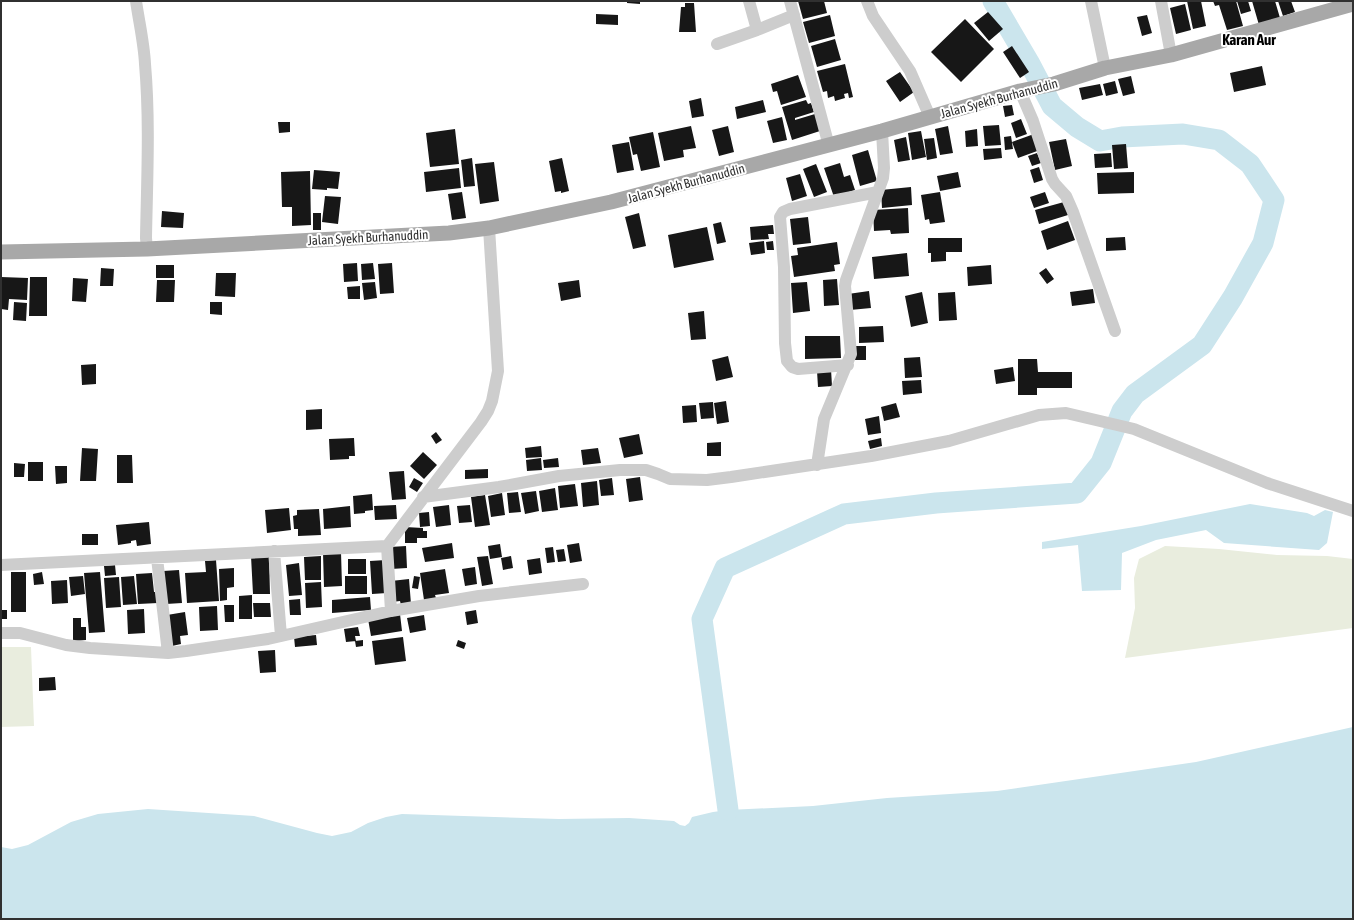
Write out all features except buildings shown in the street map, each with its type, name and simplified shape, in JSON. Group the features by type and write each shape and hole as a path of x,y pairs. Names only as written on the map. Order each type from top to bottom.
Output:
{"main road":[{"name":"Jalan Syekh Burhanuddin","path":"1,252 148,249 449,233 489,228 611,202 829,146 1027,90 1054,84 1105,68 1171,55 1353,4"}],"street":[{"path":"136,1 145,63 146,82 146,238 148,249"},
{"path":"749,1 757,30"},
{"path":"790,1 829,146"},
{"path":"867,1 876,21 910,71 930,117"},
{"path":"1091,1 1105,68"},
{"path":"1161,1 1171,55"},
{"path":"717,44 794,15"},
{"path":"1027,90 1033,121 1052,179 1066,196 1073,212 1115,331"},
{"path":"817,465 824,419 851,354 852,348 845,286 883,178 884,168 882,131"},
{"path":"848,364 798,370 792,367 787,361 785,343 784,267 780,217 783,212 790,209 878,192"},
{"path":"391,611 387,546 488,411 496,389 498,371 489,228"},
{"path":"423,497 499,487 559,476 620,470 646,470 670,479 707,480 871,456 949,441 1039,415 1066,413 1084,416 1134,429 1267,483 1353,511"},
{"path":"1,565 387,546"},
{"path":"274,551 281,636"},
{"path":"157,558 168,653"},
{"path":"1,633 20,633 66,646 168,653 250,642 391,611 479,596 583,584"}],"shaded area":[{"path":"1165,546 1219,549 1277,555 1327,556 1353,559 1353,628 1125,658 1135,608 1134,578 1139,559"},
{"path":"1,647 31,647 34,726 1,727"}],"water":[{"path":"1250,504 1307,513 1314,516 1325,510 1333,512 1327,543 1319,550 1224,543 1206,530 1156,540 1122,553 1121,590 1082,591 1078,545 1042,549 1042,542 1141,526"},
{"path":"1353,727 1353,919 1,919 1,847 12,849 28,845 71,822 98,814 148,809 254,816 332,836 351,832 368,823 386,817 402,814 559,819 629,818 674,821 685,826 689,823 692,817 728,810 813,806 887,798 997,791 1196,762"}],"waterway":[{"path":"728,810 702,619 725,568 844,514 936,503 1077,493 1101,463 1122,411 1135,394 1202,345 1233,297 1263,243 1274,200 1250,164 1219,140 1183,134 1122,137 1100,141 1077,127 1052,106 1030,64 993,1"}],"district":[{"name":"Karan Aur","path":"1249,40"}]}
